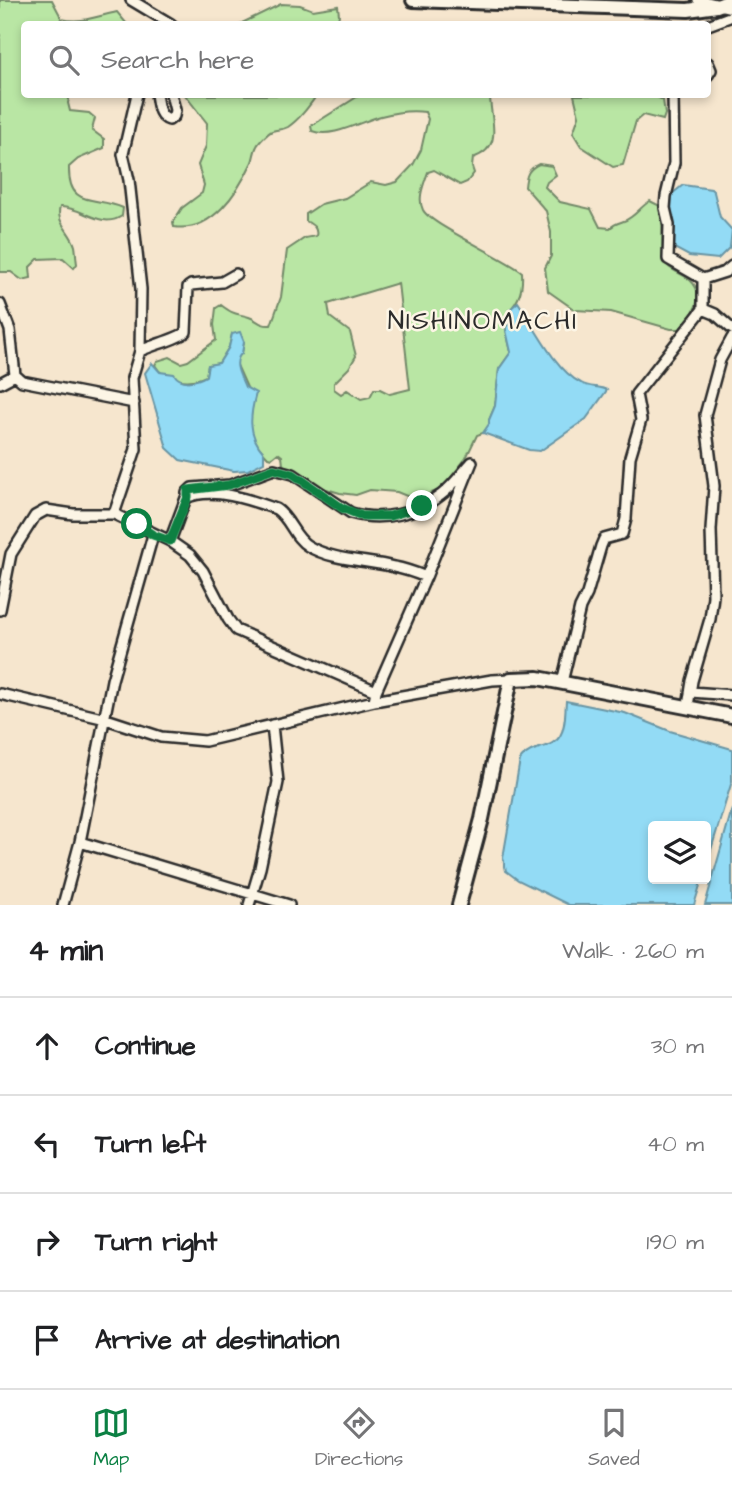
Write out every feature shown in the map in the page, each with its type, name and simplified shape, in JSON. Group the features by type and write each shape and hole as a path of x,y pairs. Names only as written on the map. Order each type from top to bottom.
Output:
{"street":[{"path":"131,0 166,21"},
{"path":"413,0 688,10 717,6 732,0"},
{"path":"698,0 732,8"},
{"path":"711,24 732,16"},
{"path":"114,514 136,449 132,378 140,351 141,289 129,180 123,154 136,98"},
{"path":"157,98 159,112 169,120 176,110 172,98"},
{"path":"673,98 674,163 666,196 668,259 703,279 726,272 732,266"},
{"path":"140,351 160,341 183,335 187,328 188,287 222,282 236,274"},
{"path":"562,682 580,608 587,594 601,546 604,539 622,534 626,519 630,457 641,420 636,394 703,309 703,279"},
{"path":"0,304 10,330 15,375 22,381 135,403"},
{"path":"703,309 715,314 732,329"},
{"path":"688,706 710,620 713,596 711,530 714,486 705,415 720,360 732,338"},
{"path":"0,383 15,375"},
{"path":"170,541 188,497 187,493 192,488 229,485 274,469 293,474 351,513 362,516 390,516 406,513 434,500 444,493 472,462 375,696"},
{"path":"188,497 193,494 220,495 267,506 282,514 309,547 426,577"},
{"path":"0,610 11,554 34,516 46,510 73,514 114,514 170,541 190,555 203,571 236,630 375,696"},
{"path":"63,905 80,842 112,680 153,535"},
{"path":"0,694 106,719 161,737 205,741 375,696 511,679 538,678 562,682 732,716"},
{"path":"459,905 482,819 511,679"},
{"path":"691,692 732,695"},
{"path":"249,905 254,894 278,782 272,725"},
{"path":"80,842 289,905"}],"green space":[{"path":"0,0 52,0 62,19 69,20 82,20 117,12 124,21 21,21 21,98 69,98 70,111 89,113 95,118 92,130 104,139 104,148 78,159 69,167 70,181 73,190 86,199 123,208 122,216 114,220 99,219 60,207 61,222 75,246 77,264 74,268 63,258 38,259 30,267 31,278 22,280 11,272 0,272"},
{"path":"281,4 300,5 313,10 338,6 338,21 246,21"},
{"path":"187,98 315,98 292,124 272,131 260,142 246,174 222,208 200,224 174,227 173,222 182,208 202,193 204,185 198,165 206,146 207,123"},
{"path":"355,98 490,98 494,132 489,147 473,158 474,173 467,182 460,185 434,170 428,172 421,201 423,210 439,224 522,272 520,294 508,312 510,321 506,330 511,352 499,369 490,424 483,433 477,435 466,458 448,481 439,490 424,496 409,497 397,492 370,490 356,495 340,493 316,486 302,474 283,465 282,456 278,453 272,458 268,457 255,443 250,424 253,401 236,363 244,342 232,334 229,347 219,363 208,365 206,376 193,380 178,380 164,375 155,365 157,361 170,357 181,363 188,361 216,340 216,308 221,305 264,325 271,325 281,297 287,250 305,238 316,236 314,227 306,221 306,214 321,204 345,198 371,182 386,185 397,182 413,165 421,150 428,119 425,112 398,112 328,133 312,131 311,126","holes":["398,283 410,389 390,394 374,389 370,397 361,399 347,390 341,394 334,389 334,383 349,368 356,356 350,332 330,317 328,304"]},
{"path":"575,98 659,98 663,100 665,114 663,120 643,115 636,121 623,165 613,167 581,146 573,133 579,116"},
{"path":"539,164 552,166 556,175 545,187 560,202 591,209 600,227 610,228 628,219 650,201 658,205 662,211 663,260 668,267 690,280 698,293 696,306 680,329 671,329 611,312 575,310 548,291 545,268 551,256 551,232 546,211 525,187 528,173"}],"water":[{"path":"683,185 711,189 720,217 732,230 730,247 718,259 689,256 674,248 672,194"},
{"path":"518,302 546,347 571,377 588,386 607,390 586,419 540,451 529,450 483,433 495,406 499,369 511,352 506,330 510,321 508,311"},
{"path":"240,332 244,342 238,369 245,387 256,393 251,424 255,439 264,453 264,462 248,470 234,471 180,460 167,448 145,373 152,363 160,372 174,374 181,380 193,381 202,378 206,376 208,365 219,363 229,347 232,334"},
{"path":"566,701 625,713 670,731 732,749 732,781 711,850 711,821 648,821 648,884 700,884 694,905 569,905 518,880 506,871 503,858 520,760 529,752 552,744 560,736"},
{"path":"732,809 732,905 705,905"}],"district":[{"name":"NISHINOMACHI","path":"483,321"}],"route":[{"path":"137,524 153,535 170,541 188,497 188,490 229,485 274,469 301,478 342,508 362,516 390,516 422,506"}]}
